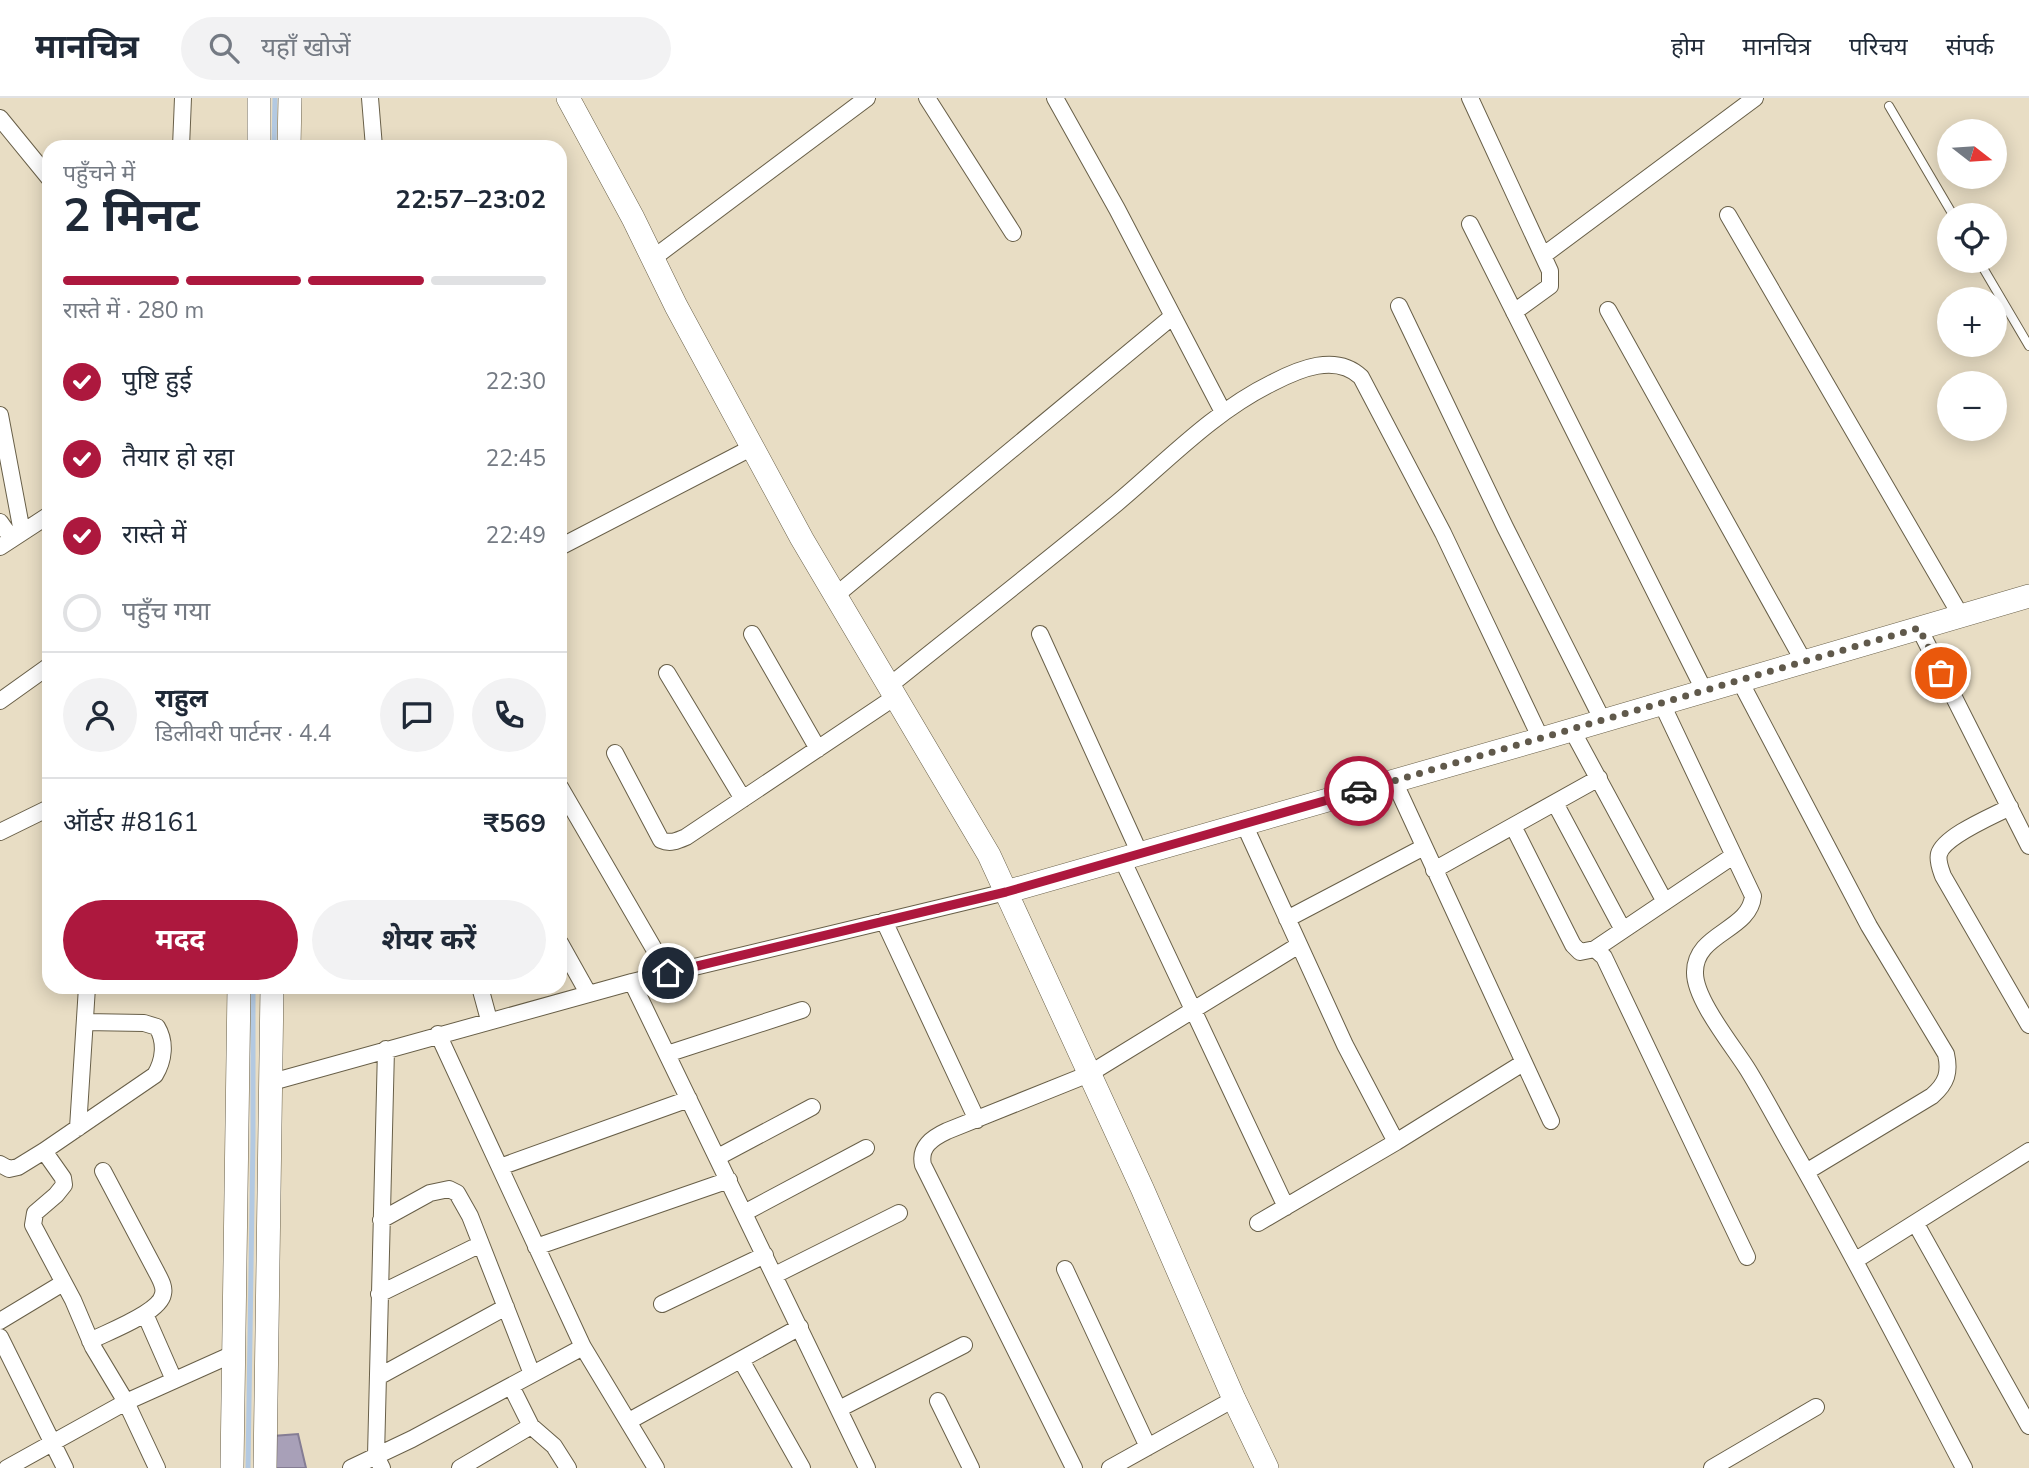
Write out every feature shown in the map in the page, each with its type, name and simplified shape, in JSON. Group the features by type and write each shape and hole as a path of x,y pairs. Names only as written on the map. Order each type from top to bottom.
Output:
{"street":[{"path":"259,98 259,140"},
{"path":"289,140 290,98"},
{"path":"370,98 373,140"},
{"path":"568,98 835,596 972,824 1142,1188 1267,1468"},
{"path":"652,259 867,98"},
{"path":"927,98 1013,233"},
{"path":"1055,98 1117,209 1223,412"},
{"path":"1470,98 1550,271 1550,286 1514,312"},
{"path":"1544,255 1755,98"},
{"path":"181,100 181,140"},
{"path":"1,121 42,170"},
{"path":"1728,215 1961,616"},
{"path":"1470,224 1705,692"},
{"path":"1399,306 1505,527 1603,721"},
{"path":"1608,310 1804,662"},
{"path":"835,596 1173,316"},
{"path":"615,754 661,840 667,842 686,838 818,749 892,692 1223,412 1273,382 1324,364 1341,364 1361,377 1443,533 1541,739"},
{"path":"0,415 11,539"},
{"path":"567,543 753,447"},
{"path":"11,539 42,519"},
{"path":"0,522 11,539"},
{"path":"272,1082 589,993 1006,892 1705,692 2029,596"},
{"path":"1919,628 2029,846"},
{"path":"752,634 818,749"},
{"path":"1041,634 1194,1011 1286,1206"},
{"path":"0,701 42,671"},
{"path":"667,673 743,799"},
{"path":"1740,681 1869,926 1946,1054 1949,1066 1943,1086 1933,1096 1805,1172"},
{"path":"1662,704 1753,896 1752,903 1740,919 1709,942 1696,958 1695,980 1712,1016 1749,1072 1856,1260 1964,1468"},
{"path":"1572,730 1665,902"},
{"path":"1434,870 1599,778"},
{"path":"1394,781 1550,1121"},
{"path":"567,799 668,973"},
{"path":"1555,803 1623,930"},
{"path":"2010,807 1947,842 1939,853 1939,864 1943,876 2029,1025"},
{"path":"0,832 42,811"},
{"path":"1244,824 1345,1045 1396,1142"},
{"path":"1513,826 1573,945 1580,952 1595,949 1733,856"},
{"path":"1287,919 1424,847"},
{"path":"884,921 977,1120"},
{"path":"1074,1468 921,1156 929,1142 947,1131 1089,1074 1299,945"},
{"path":"1595,949 1604,957 1747,1257"},
{"path":"567,955 589,993"},
{"path":"632,982 867,1468"},
{"path":"78,1128 87,994"},
{"path":"232,1468 239,994"},
{"path":"265,1468 272,994"},
{"path":"482,994 489,1020"},
{"path":"667,1054 802,1010"},
{"path":"0,1164 9,1169 18,1167 155,1075 163,1050 162,1037 156,1027 144,1023 85,1022"},
{"path":"438,1034 583,1347 656,1468"},
{"path":"379,1462 377,1377 386,1049"},
{"path":"1258,1223 1523,1063"},
{"path":"500,1167 689,1099"},
{"path":"718,1157 812,1107"},
{"path":"744,1213 866,1148"},
{"path":"44,1151 63,1178 64,1185 35,1213 33,1226 64,1283 90,1341 126,1402 157,1468"},
{"path":"1856,1260 2029,1151"},
{"path":"90,1341 145,1314 156,1306 163,1295 163,1285 103,1171"},
{"path":"536,1247 729,1180"},
{"path":"380,1220 430,1193 449,1189 457,1193 481,1244 532,1374"},
{"path":"775,1275 899,1213"},
{"path":"1916,1224 2029,1426"},
{"path":"379,1294 481,1244"},
{"path":"662,1304 765,1255"},
{"path":"1065,1269 1148,1447"},
{"path":"0,1321 64,1283"},
{"path":"377,1377 506,1307"},
{"path":"145,1314 174,1380"},
{"path":"629,1421 800,1327"},
{"path":"0,1337 65,1468"},
{"path":"839,1409 964,1345"},
{"path":"351,1468 379,1462 583,1347"},
{"path":"7,1468 126,1402 233,1354"},
{"path":"741,1360 802,1468"},
{"path":"511,1386 531,1426 554,1446 568,1468"},
{"path":"1110,1468 1234,1399"},
{"path":"938,1401 971,1468"},
{"path":"1712,1468 1816,1407"},
{"path":"460,1468 480,1463 531,1426"}],"lane":[{"path":"1889,106 1946,203"},
{"path":"1986,273 2029,346"}],"building":[{"path":"298,1434 306,1468 275,1468 273,1436"}],"waterway":[{"path":"274,140 275,98"},
{"path":"248,1468 253,994"}],"way so far":[{"path":"1359,791 1919,628 1941,673"}],"route":[{"path":"668,973 1006,892 1359,791"}]}
